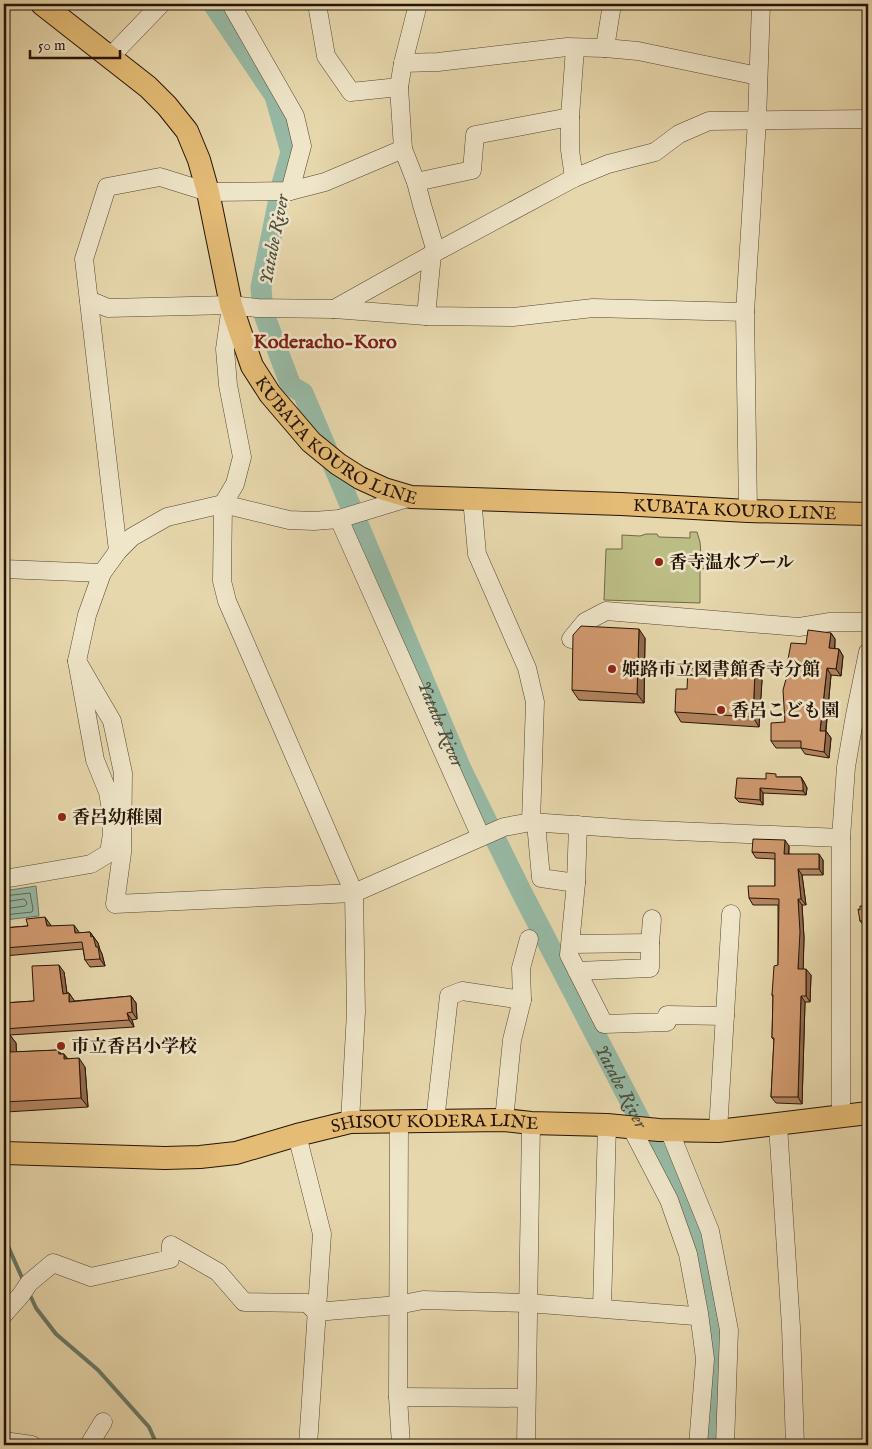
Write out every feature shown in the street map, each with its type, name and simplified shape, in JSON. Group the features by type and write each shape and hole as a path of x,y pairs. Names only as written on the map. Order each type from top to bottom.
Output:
{"main road":[{"name":"KUBATA KOURO LINE","path":"42,4 148,87 187,131 194,144 208,192 231,306 252,366 270,394 311,442 338,464 368,482 411,497 472,498 867,518"},
{"name":"SHISOU KODERA LINE","path":"4,1153 165,1158 200,1157 236,1152 350,1122 504,1120 664,1130 718,1131 868,1113"}],"street":[{"path":"110,57 161,4"},
{"path":"231,4 295,116 302,146 282,191"},
{"path":"317,4 326,56 351,92 399,87"},
{"path":"418,4 399,87 403,149 416,182 434,253 426,316"},
{"path":"605,48 612,4"},
{"path":"748,511 744,312 757,120 761,4"},
{"path":"403,64 567,48 605,48 638,51 758,76"},
{"path":"574,178 570,150 570,117 575,48"},
{"path":"416,182 472,170 475,135 570,117"},
{"path":"334,309 574,178 608,164 655,152 679,134 709,121 868,119"},
{"path":"118,551 84,260 107,187 160,178 208,192 282,191 325,182 403,149"},
{"path":"90,300 108,308 231,306 334,309 426,316 513,317 593,308 744,312"},
{"path":"231,306 225,349 228,385 242,457 235,484 222,504 222,581 227,600 354,893 356,1012 350,1122"},
{"path":"115,904 114,871 109,853 112,816 108,792 95,760 77,661 87,616 102,574 118,551 132,537 168,517 222,504 289,520 314,521 339,519 411,497"},
{"path":"472,498 477,554 527,668 535,702 534,822 541,878 576,883"},
{"path":"339,519 481,837"},
{"path":"4,569 102,574"},
{"path":"571,639 585,622 606,611 799,627 830,622 868,622"},
{"path":"841,1117 841,838 846,767 868,652"},
{"path":"77,661 112,721 123,772 122,853 115,904"},
{"path":"115,904 354,893 504,827 534,822 630,829 841,838"},
{"path":"578,826 576,883 569,955 604,1024 667,1022 667,1015 725,1016"},
{"path":"4,879 91,864 109,853"},
{"path":"718,1131 731,914"},
{"path":"577,971 650,968 652,919"},
{"path":"504,1120 512,1040 522,1000 521,968 529,939"},
{"path":"571,944 650,942"},
{"path":"435,1121 449,996 462,991 522,1000"},
{"path":"399,1122 398,1397 400,1445"},
{"path":"526,1445 531,1123"},
{"path":"602,1308 607,1125"},
{"path":"778,1125 791,1327 795,1445"},
{"path":"630,1127 669,1200 688,1254 699,1312 705,1359 698,1445"},
{"path":"664,1130 710,1231 729,1330 725,1445"},
{"path":"297,1135 322,1234 308,1445"},
{"path":"4,1314 53,1263 91,1277 170,1259 171,1245 218,1272 244,1302 307,1303 316,1312 398,1305 423,1300 527,1303 695,1316"},
{"path":"398,1397 526,1398"},
{"path":"89,1445 103,1422"},
{"path":"4,1441 32,1445"}],"green space":[{"name":"香寺温水プール","path":"690,532 697,532 701,555 706,553 714,556 713,568 700,569 700,603 604,600 606,549 622,549 622,535 640,536 657,534 659,537 690,538"}],"water":[{"path":"36,886 39,916 4,920 4,891"}],"building":[{"name":"姫路市立図書館香寺分館","path":"581,626 639,629 637,694 572,690 573,635"},
{"path":"808,630 831,633 829,648 839,649 836,669 827,668 820,731 826,731 824,752 801,748 801,741 771,741 771,723 785,722 783,690 790,665 787,665 791,643 806,644"},
{"name":"香呂こども園","path":"688,668 755,671 753,717 675,712 676,689 687,689"},
{"path":"766,773 776,774 776,777 801,777 803,791 760,788 760,800 735,798 737,778 766,779"},
{"path":"753,839 785,840 784,854 819,854 819,869 798,869 801,899 798,899 800,932 798,969 806,969 806,996 801,996 798,1097 771,1097 774,1038 772,1038 772,995 774,966 778,965 779,899 749,898 748,886 775,886 775,853 752,852"},
{"path":"860,906 868,906 868,921 860,921 858,909 860,910"},
{"path":"45,917 47,926 74,925 75,933 90,932 96,947 98,947 100,959 85,960 82,942 4,948 4,928 28,926 26,919"},
{"path":"59,965 63,994 69,993 69,1002 131,996 132,1012 127,1013 129,1020 4,1029 4,1003 34,1001 32,966"},
{"path":"4,1034 9,1034 10,1052 58,1050 59,1054 64,1054 64,1059 79,1058 81,1098 4,1102"}],"waterway":[{"name":"Yatabe River","path":"213,4 275,96 291,152 282,184 261,287 265,317 291,386 303,393 461,769 522,893 673,1184 699,1241 708,1290 712,1333 713,1379 708,1445"},
{"path":"4,1237 23,1280"},
{"path":"29,1293 36,1308 56,1334 98,1370 149,1427 157,1445"}],"place":[{"name":"香寺温水プール","path":"659,562"},
{"name":"姫路市立図書館香寺分館","path":"612,669"},
{"name":"香呂こども園","path":"721,710"},
{"name":"香呂幼稚園","path":"62,817"},
{"name":"市立香呂小学校","path":"61,1046"}],"district":[{"name":"Koderacho-Koro","path":"325,341"}]}
